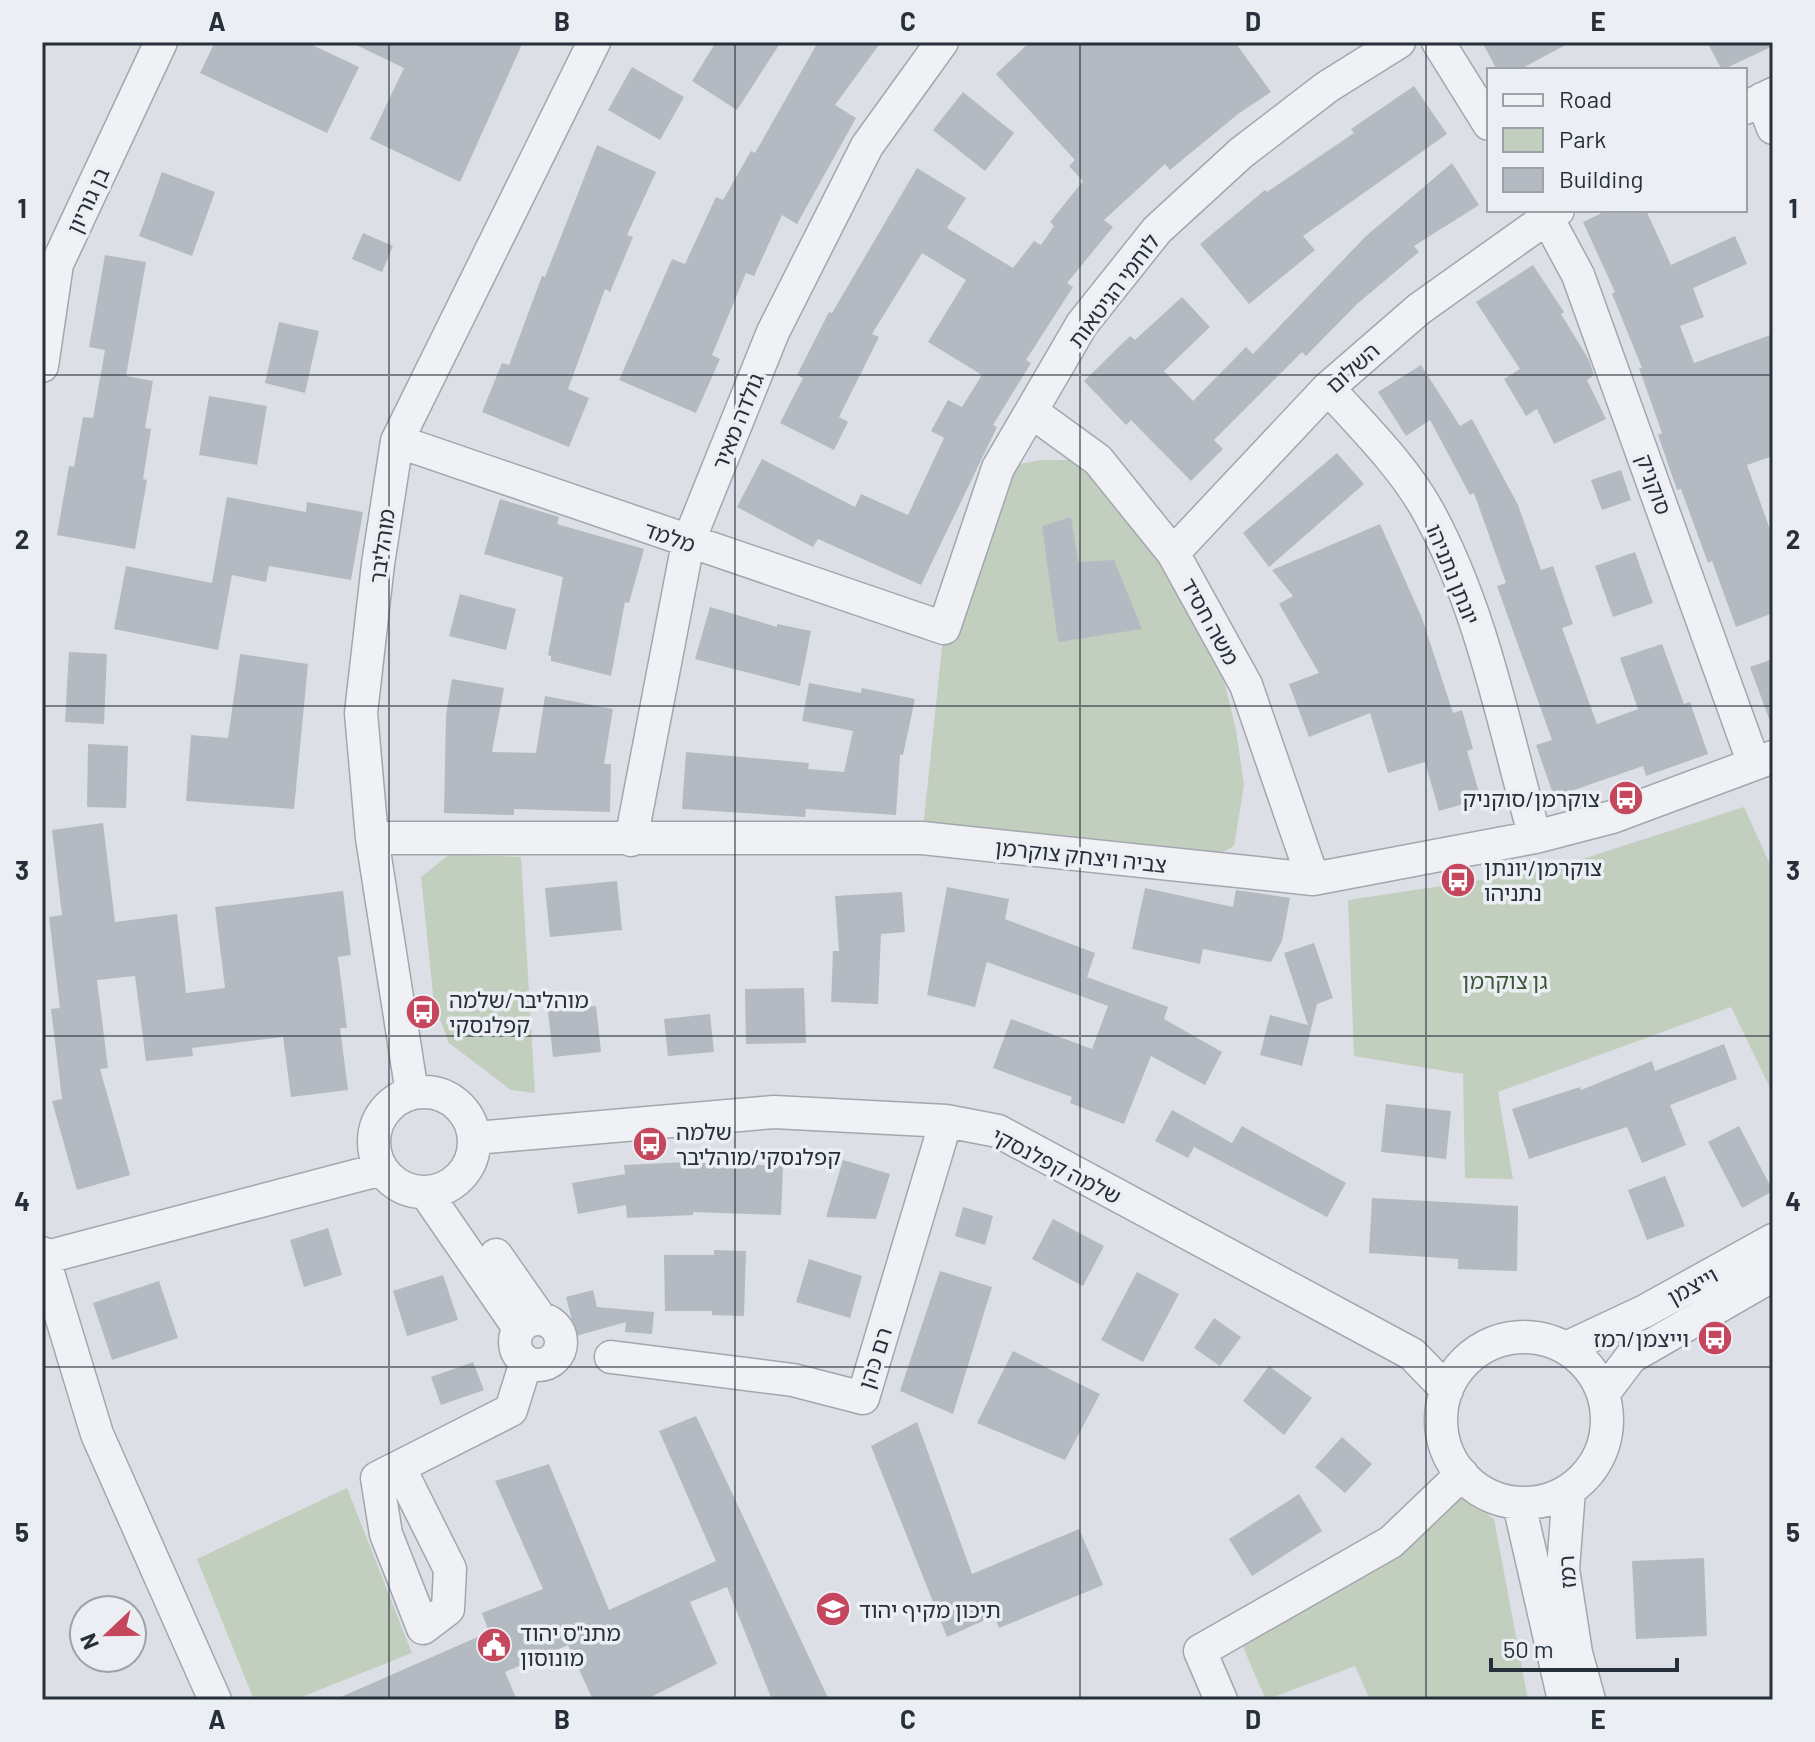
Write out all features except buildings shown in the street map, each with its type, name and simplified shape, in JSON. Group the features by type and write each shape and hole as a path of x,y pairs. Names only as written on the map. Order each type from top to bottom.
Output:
{"street":[{"name":"בן גוריון","path":"42,366 57,264 161,42"},
{"name":"מוהליבר","path":"412,1093 372,838 361,713 378,564 397,441 594,42"},
{"name":"גולדה מאיר","path":"631,840 688,543 773,332 867,146 942,42"},
{"name":"לוחמי הגיטאות","path":"944,628 998,468 1082,324 1157,230 1241,153 1327,87 1399,42"},
{"path":"1438,42 1487,121"},
{"name":"השלום","path":"1173,553 1328,388 1419,309 1549,212"},
{"name":"סוקניק","path":"1549,212 1578,275 1764,760"},
{"name":"יונתן נתניהו","path":"1328,388 1389,456 1428,510 1467,594 1535,837"},
{"name":"משה חסיד","path":"1032,412 1098,460 1173,553 1246,685 1313,879"},
{"name":"מלמד","path":"397,441 944,628"},
{"name":"צביה ויצחק צוקרמן","path":"372,838 922,838 1313,879 1535,837 1612,817 1764,760"},
{"path":"429,1092 453,1101 470,1121 475,1138 469,1167 437,1190 409,1191 394,1182 375,1155 378,1124 397,1099 412,1093 429,1092"},
{"name":"שלמה קפלנסקי","path":"475,1138 774,1112 946,1121 998,1131 1412,1354"},
{"name":"רם כהן","path":"611,1357 793,1380 863,1398 946,1121"},
{"path":"215,1700 97,1434 42,1255 382,1169"},
{"path":"437,1190 529,1323"},
{"name":"וייצמן","path":"1566,1348 1645,1311 1773,1240"},
{"path":"1603,1394 1631,1357 1773,1275"},
{"path":"529,1323 554,1324 561,1345 548,1363 526,1362 516,1350 529,1323"},
{"path":"1529,1337 1566,1348 1592,1372 1603,1394 1608,1418 1605,1441 1595,1464 1569,1490 1541,1502 1519,1504 1489,1496 1462,1474 1445,1446 1441,1426 1447,1390 1466,1360 1485,1346 1507,1338 1529,1337"},
{"path":"1412,1354 1466,1360"},
{"path":"1412,1354 1447,1390"},
{"path":"388,1472 511,1410 526,1362"},
{"path":"1221,1700 1200,1651 1391,1542 1462,1474"},
{"name":"רמז","path":"1569,1490 1563,1569 1576,1653 1589,1700"},
{"name":"רמז","path":"1519,1504 1564,1700"}],"green space":[{"path":"1041,460 1098,460 1209,618 1236,730 1244,785 1234,846 1197,867 922,838 944,628 998,468"},
{"name":"גן צוקרמן","path":"1744,807 1773,871 1773,1094 1731,1007 1498,1092 1513,1179 1465,1178 1463,1074 1354,1056 1348,900 1548,870"},
{"path":"450,854 521,857 535,1093 511,1090 449,1043 434,1004 421,877"},
{"path":"347,1488 412,1653 294,1700 254,1700 197,1559"},
{"path":"1461,1495 1494,1519 1528,1700 1370,1700 1355,1666 1266,1700 1240,1640"}],"place":[{"name":"צוקרמן/סוקניק","path":"1626,798"},
{"name":"צוקרמן/יונתן נתניהו","path":"1458,880"},
{"name":"מוהליבר/שלמה קפלנסקי","path":"423,1012"},
{"name":"שלמה קפלנסקי/מוהליבר","path":"650,1144"},
{"name":"וייצמן/רמז","path":"1715,1338"},
{"name":"תיכון מקיף יהוד","path":"833,1609"},
{"name":"מתנ\"ס יהוד מונוסון","path":"494,1645"}]}
